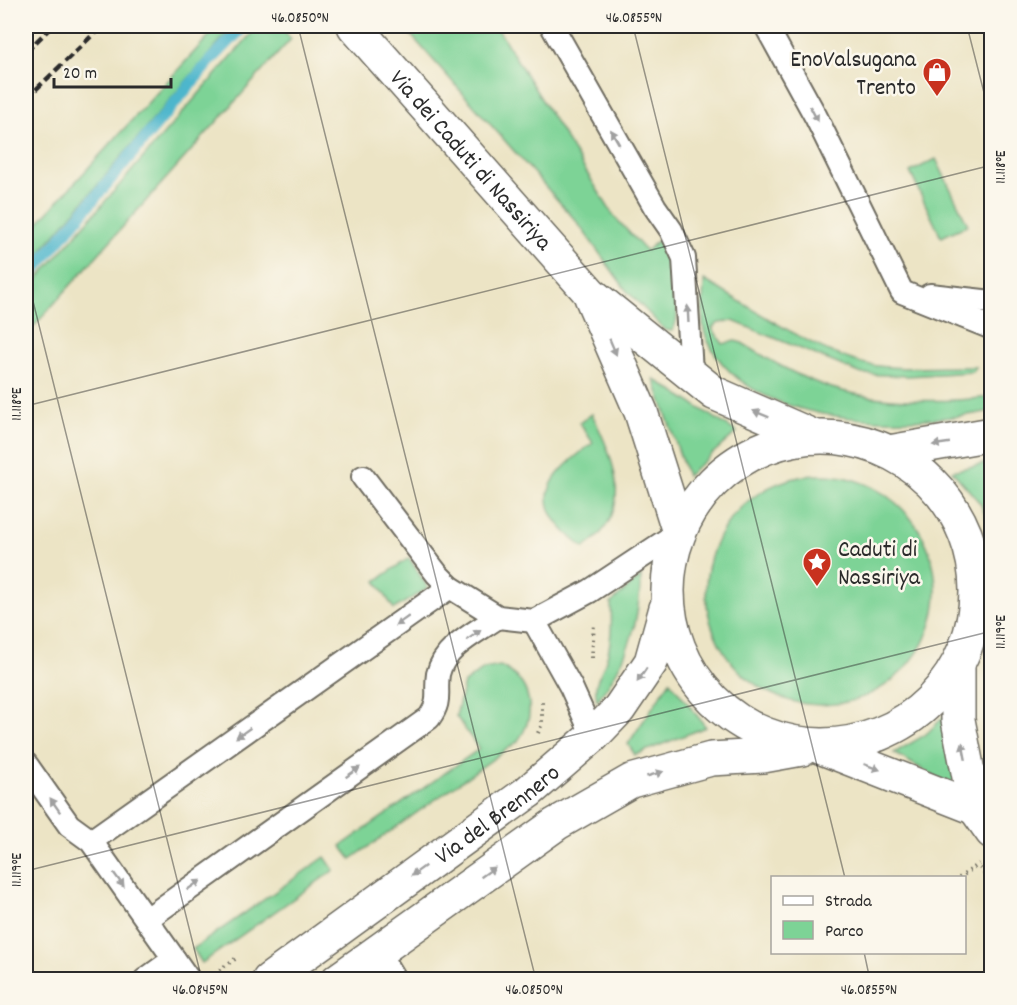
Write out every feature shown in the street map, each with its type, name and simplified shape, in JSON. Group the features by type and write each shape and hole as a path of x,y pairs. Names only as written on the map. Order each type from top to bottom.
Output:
{"main road":[{"name":"Via dei Caduti di Nassiriya","path":"354,26 590,293 691,372 714,393 815,436"},
{"name":"Via dei Caduti di Nassiriya","path":"590,293 641,412 679,532"},
{"path":"889,452 992,434"},
{"path":"815,436 855,440 889,452 925,476 950,504 967,538 984,562 974,622 958,666 937,695 910,719 879,735 849,744 817,746 774,739 739,722 711,699 693,677 676,640 668,601 669,572 679,532 691,510 712,483 741,459 776,443 815,436"},
{"name":"Via del Brennero","path":"269,980 528,792 593,736 619,709 651,662 668,601"},
{"path":"958,666 958,720 983,820"},
{"path":"817,746 983,820"},
{"name":"Via del Brennero","path":"338,980 556,824 631,781 711,759 763,756 817,746"}],"lane":[{"path":"552,26 655,207 671,230 684,258 691,372"},
{"path":"766,26 816,117 902,292 992,328"},
{"path":"902,292 992,302"},
{"path":"363,477 437,574 450,587 498,617 534,621 590,591 679,532"},
{"path":"91,841 450,587"},
{"path":"147,919 429,718 438,706 438,674 448,653 498,617"},
{"path":"534,621 571,687 593,736"},
{"path":"26,764 69,825 91,841 189,980"},
{"path":"377,951 395,980"},
{"path":"145,980 174,958"}],"path":[{"path":"588,666 592,657 594,616"},
{"path":"962,876 978,865 992,884"}],"green space":[{"path":"218,26 233,26 26,269 26,236"},
{"path":"258,26 280,26 291,39 26,335 26,292"},
{"path":"403,26 496,26 613,215 646,251 659,239 664,247 672,264 677,289 677,317 672,331 665,330 626,290 577,222"},
{"path":"936,159 968,225 941,237 910,172"},
{"path":"704,280 783,328 847,358 866,364 892,367 976,367 972,372 908,376 862,374 733,321 719,323 712,328 723,344 735,341 742,343 802,376 842,391 884,398 929,401 991,397 991,411 956,417 874,420 831,415 790,405 754,389 725,366 705,334 702,315"},
{"path":"654,379 737,432 687,476"},
{"path":"592,414 608,450 613,468 616,485 615,502 610,518 600,534 584,548 566,533 555,519 549,506 548,493 562,469 593,443 580,423"},
{"path":"991,462 992,521 989,524 980,503 952,471"},
{"path":"810,475 832,475 865,483 885,494 903,508 917,526 928,546 934,567 936,590 932,624 928,634 917,654 903,672 885,686 855,701 832,705 810,705 777,697 757,686 739,672 725,654 710,624 706,601 706,579 714,546 725,526 739,508 757,494 787,479"},
{"path":"409,558 428,588 394,609 376,581"},
{"path":"641,576 640,594 630,642 617,671 597,701 597,683 606,660 610,639 611,603"},
{"path":"500,666 519,680 528,700 528,721 517,742 351,859 341,846 479,749 456,716 464,683 484,669"},
{"path":"670,681 706,727 635,755 628,744"},
{"path":"950,711 969,802 932,775 894,753 925,735"},
{"path":"325,857 334,870 202,963 193,949"}],"waterway":[{"path":"26,280 210,61 244,26"}],"railway":[{"path":"26,52 52,26"},
{"path":"26,99 102,26"}],"place":[{"name":"EnoValsugana Trento","path":"937,98"},
{"name":"Caduti di Nassiriya","path":"817,588"}]}
